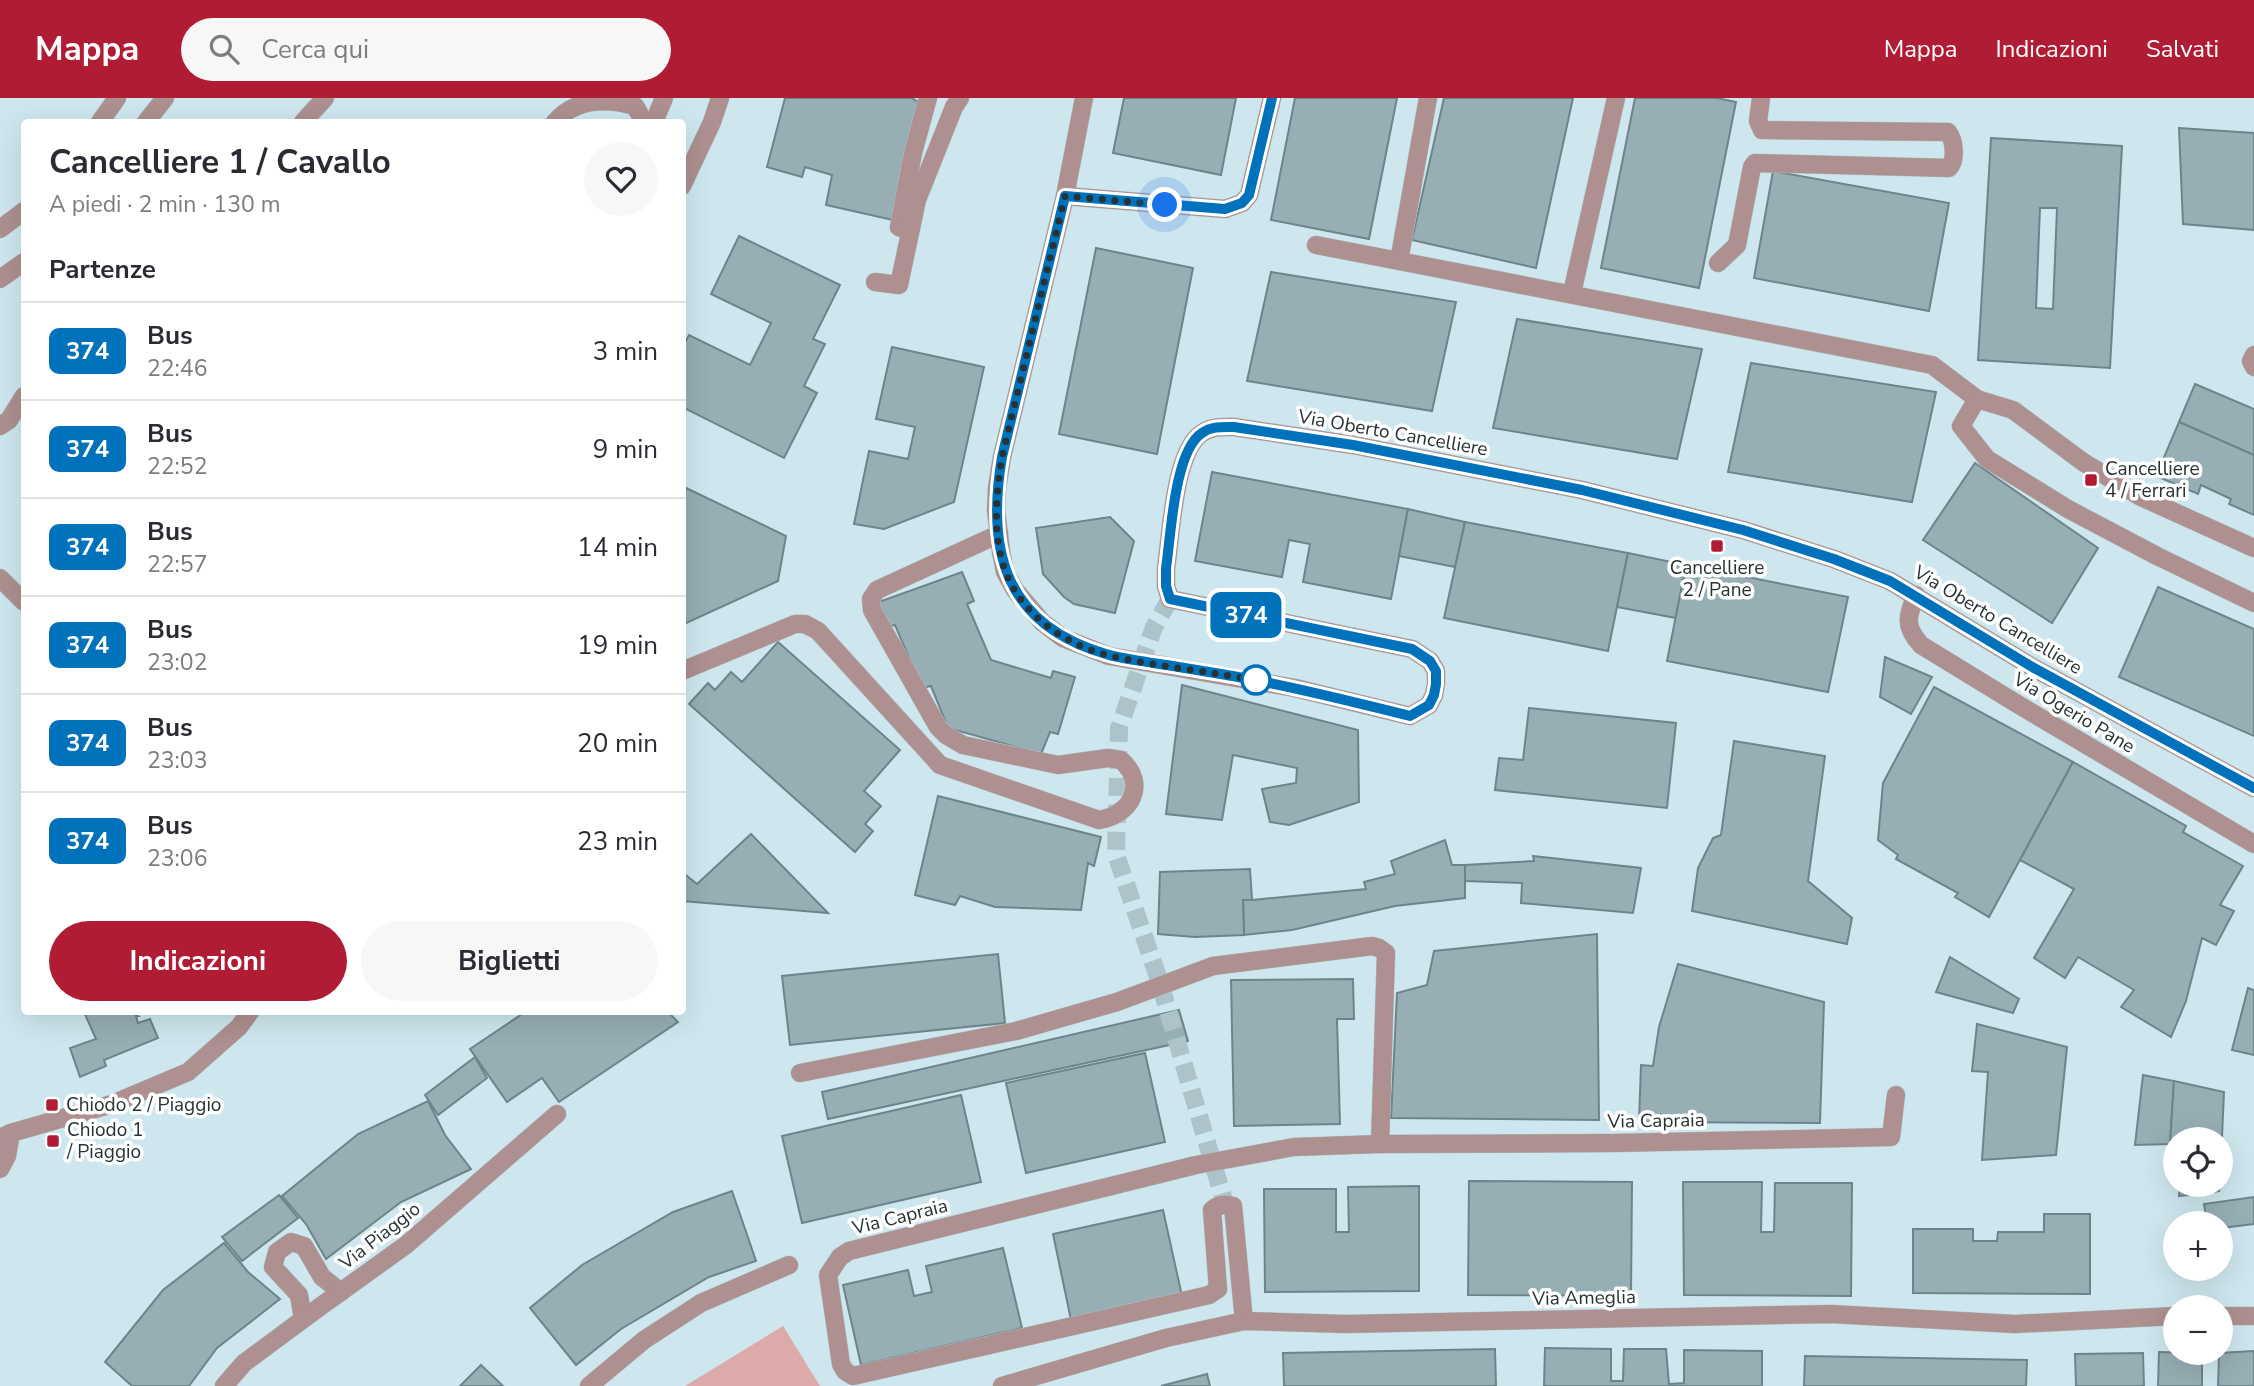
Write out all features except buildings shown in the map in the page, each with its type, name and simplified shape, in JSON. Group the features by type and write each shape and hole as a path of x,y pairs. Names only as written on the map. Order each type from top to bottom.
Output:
{"street":[{"path":"102,119 117,98"},
{"path":"148,119 165,98"},
{"path":"306,119 325,98"},
{"path":"655,119 664,98"},
{"path":"686,177 720,98"},
{"path":"912,224 904,231 899,226 913,153 928,98"},
{"path":"874,282 899,285 917,200 960,98"},
{"name":"Via Oberto Cancelliere","path":"1084,98 1065,196 996,488 996,510 1005,572 1015,590 1042,622 1063,638 1109,656 1295,688 1410,716 1429,705 1434,695 1436,671 1430,661 1412,649 1170,599 1166,586 1166,568 1182,462 1201,433 1214,427 1234,427 1353,445 1582,490 1743,530 1834,559 1890,581 1916,595 2034,668 2254,788"},
{"path":"1065,196 1225,209 1242,203 1249,195 1272,98"},
{"path":"1399,261 1428,98"},
{"path":"1572,293 1616,98"},
{"path":"1718,263 1737,245 1755,163 1949,168 1953,163 1953,141 1948,132 1762,130 1758,121 1761,98"},
{"path":"558,119 572,107 603,99 635,106 643,119"},
{"path":"0,229 21,213"},
{"path":"1316,245 1932,365 1977,399 2013,410 2083,462 2141,497 2254,548"},
{"path":"0,279 21,264"},
{"path":"2254,355 2250,362 2254,367"},
{"path":"1977,399 1961,426 1987,459 2068,509 2254,603"},
{"path":"0,426 9,420 21,401"},
{"path":"686,669 795,624 805,624 818,631 940,765 1099,820 1114,816 1129,805 1133,797 1133,775 1121,760 1108,758 1058,765 954,741 938,727 872,610 870,599 877,590 999,534"},
{"path":"0,578 21,599"},
{"name":"Via Ogerio Pane","path":"1916,595 1909,613 1908,625 1912,636 1921,645 2254,844"},
{"path":"800,1073 1016,1031 1117,1002 1213,966 1372,946 1386,953 1380,1143"},
{"path":"0,1169 8,1156 6,1136 112,1104 188,1072 239,1027 248,1015"},
{"name":"Via Capraia","path":"1244,1321 1233,1206 1226,1204 1212,1209 1218,1289 1209,1295 853,1376 845,1371 841,1364 828,1276 840,1257 849,1251 1196,1165 1294,1147 1380,1143 1614,1143 1891,1137 1896,1096"},
{"name":"Via Piaggio","path":"224,1386 244,1363 406,1245 557,1114"},
{"path":"303,1319 299,1295 273,1267 277,1252 290,1242 304,1246 322,1277 341,1292"},
{"path":"589,1386 645,1340 701,1303 789,1265"},
{"name":"Via Ameglia","path":"1002,1386 1166,1338 1244,1321 1346,1324 1831,1314 2015,1324 2163,1316"},
{"path":"2233,1316 2254,1316"}],"shaded area":[{"path":"783,1326 820,1386 685,1386"}],"tunnel":[{"path":"1170,599 1154,627 1119,728 1116,855 1158,977 1225,1204"}],"bus line":[{"name":"374","path":"1272,98 1249,195 1242,203 1225,209 1065,196 996,488 996,510 1005,572 1028,607 1063,638 1109,656 1240,677 1410,716 1429,705 1434,695 1436,671 1430,661 1412,649 1170,599 1166,586 1166,568 1182,462 1201,433 1214,427 1234,427 1353,445 1582,490 1743,530 1834,559 1890,581 1916,595 2034,668 2254,788"}],"place":[{"name":"Cancelliere 4 / Ferrari","path":"2091,480"},
{"name":"Cancelliere 2 / Pane","path":"1717,546"},
{"name":"Chiodo 2 / Piaggio","path":"52,1105"},
{"name":"Chiodo 1 / Piaggio","path":"53,1141"}],"route":[{"path":"1165,205 1065,196 996,488 1001,552 1005,572 1015,590 1042,622 1063,638 1109,656 1258,681 1256,680"}]}
